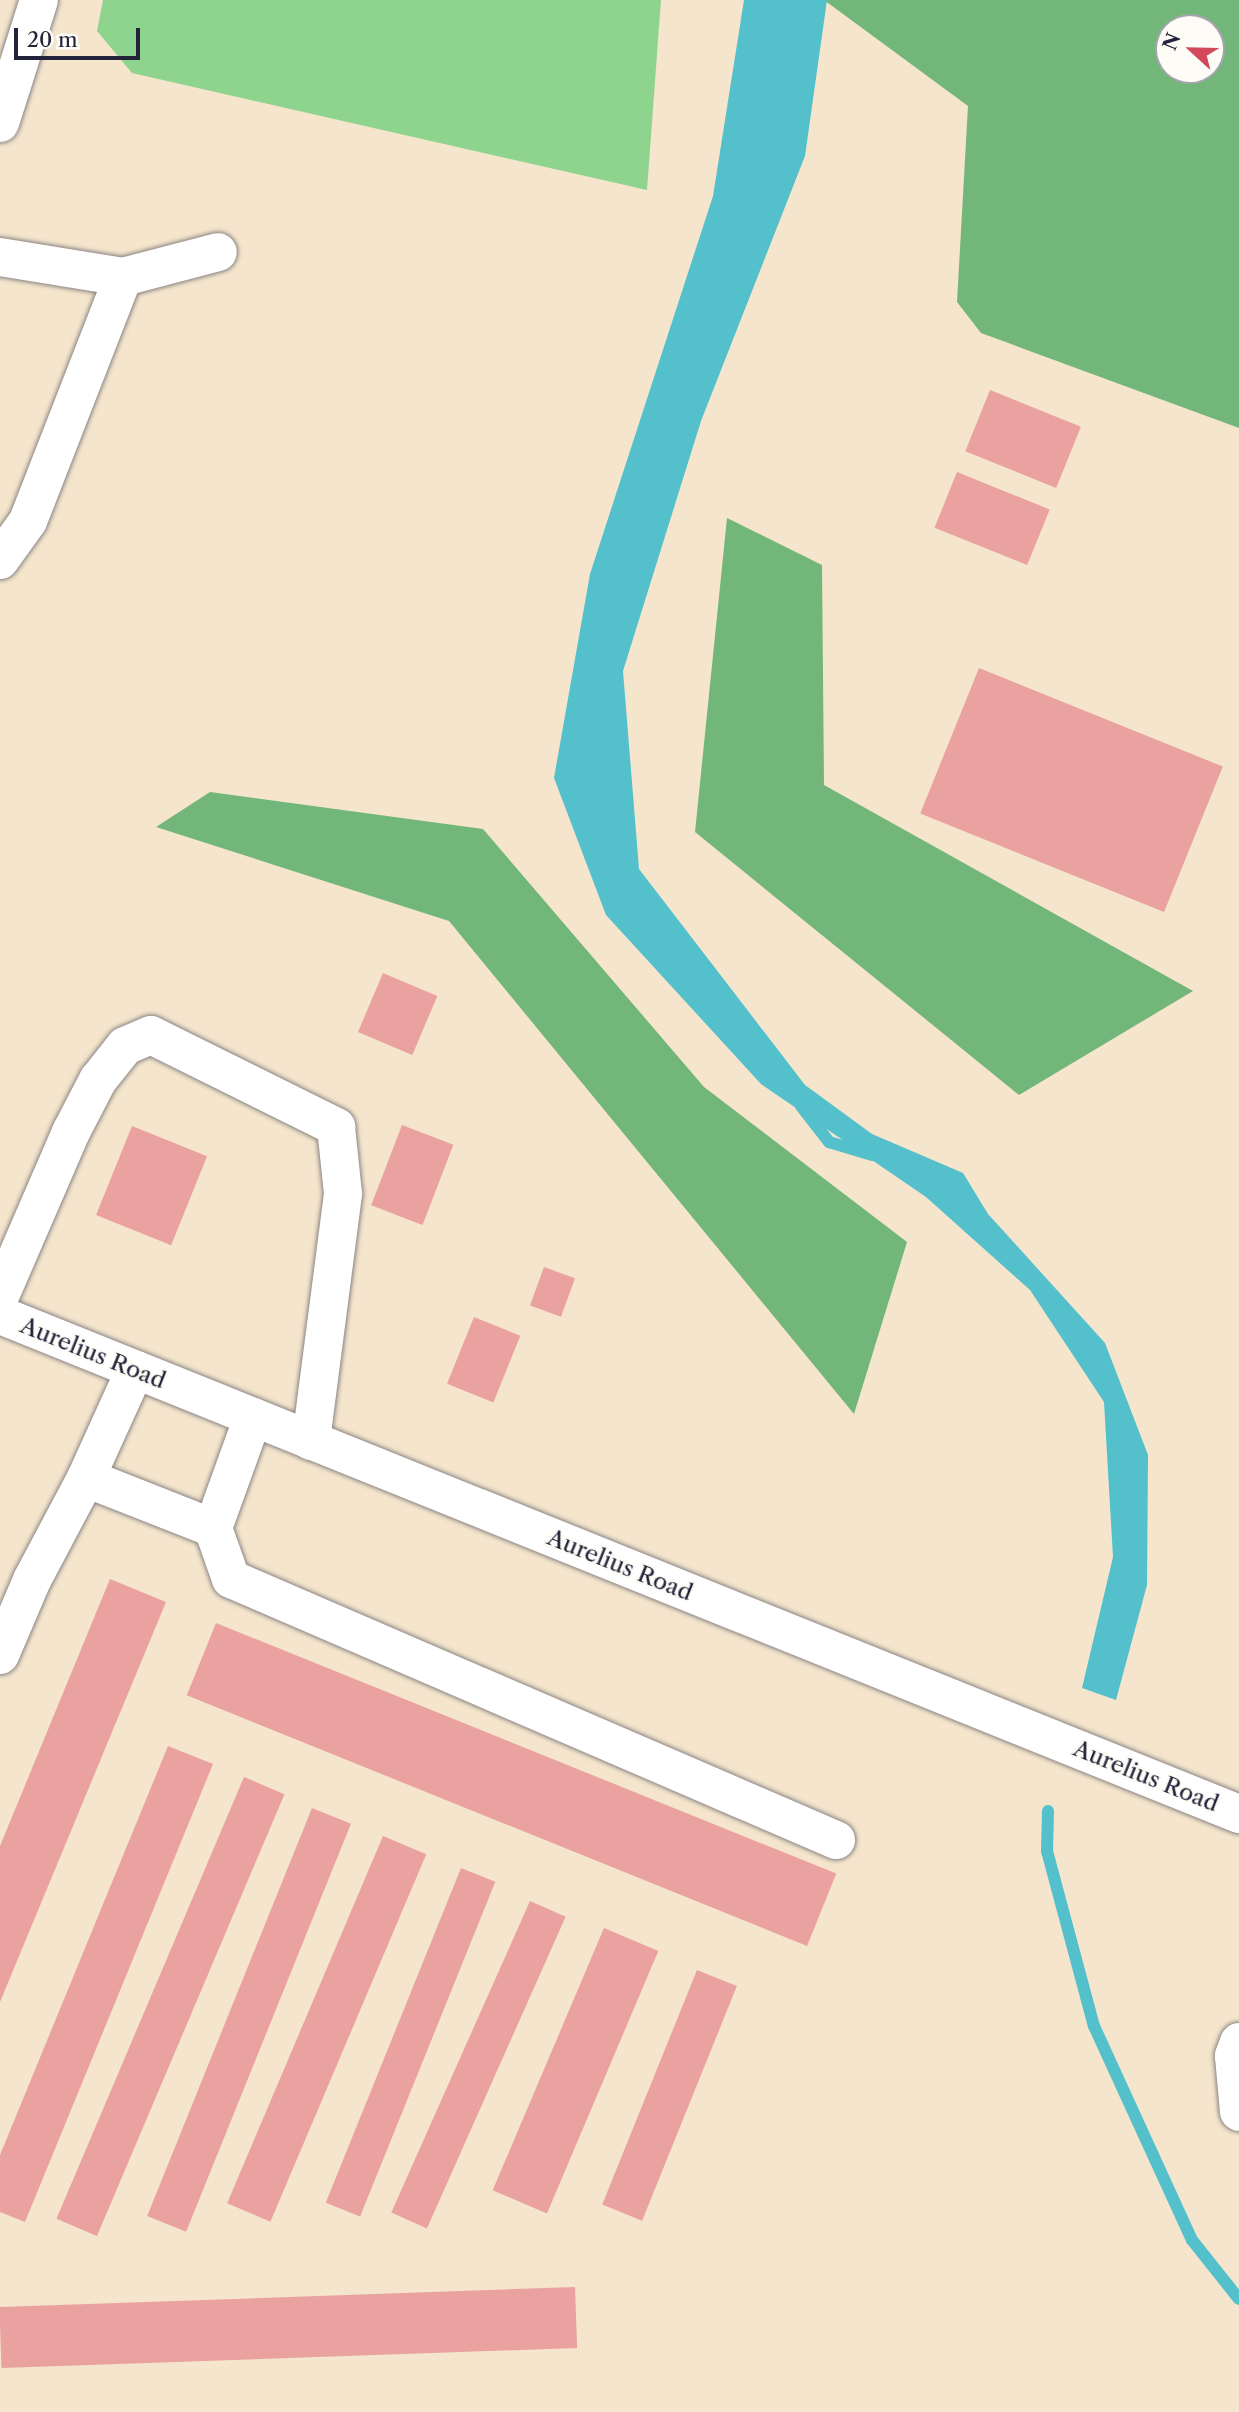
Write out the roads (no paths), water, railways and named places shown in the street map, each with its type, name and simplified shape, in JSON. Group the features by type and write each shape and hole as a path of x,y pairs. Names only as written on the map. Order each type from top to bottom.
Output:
{"street":[{"path":"0,123 39,0"},
{"path":"0,257 123,277 218,251"},
{"path":"0,560 28,522 123,277"},
{"path":"1,1313 71,1132 99,1080 125,1046 152,1035 336,1127 343,1194 311,1441"},
{"name":"Aurelius Road","path":"1,1313 135,1370 1239,1814"},
{"path":"0,1655 32,1580 86,1478 135,1370"},
{"path":"253,1417 213,1528 231,1579 836,1840"},
{"path":"86,1478 213,1528"},
{"path":"1239,2042 1234,2056 1239,2112"}],"water":[{"path":"744,0 827,0 805,156 701,421 623,671 639,869 805,1085 872,1134 963,1173 988,1214 1105,1343 1148,1455 1147,1585 1116,1700 1082,1688 1113,1557 1104,1402 1030,1290 926,1197 761,1084 606,915 554,778 590,574 713,196"}],"waterway":[{"path":"801,1106 829,1142 872,1155"},
{"path":"1048,1811 1047,1851 1094,2026 1192,2240 1239,2299"}]}
